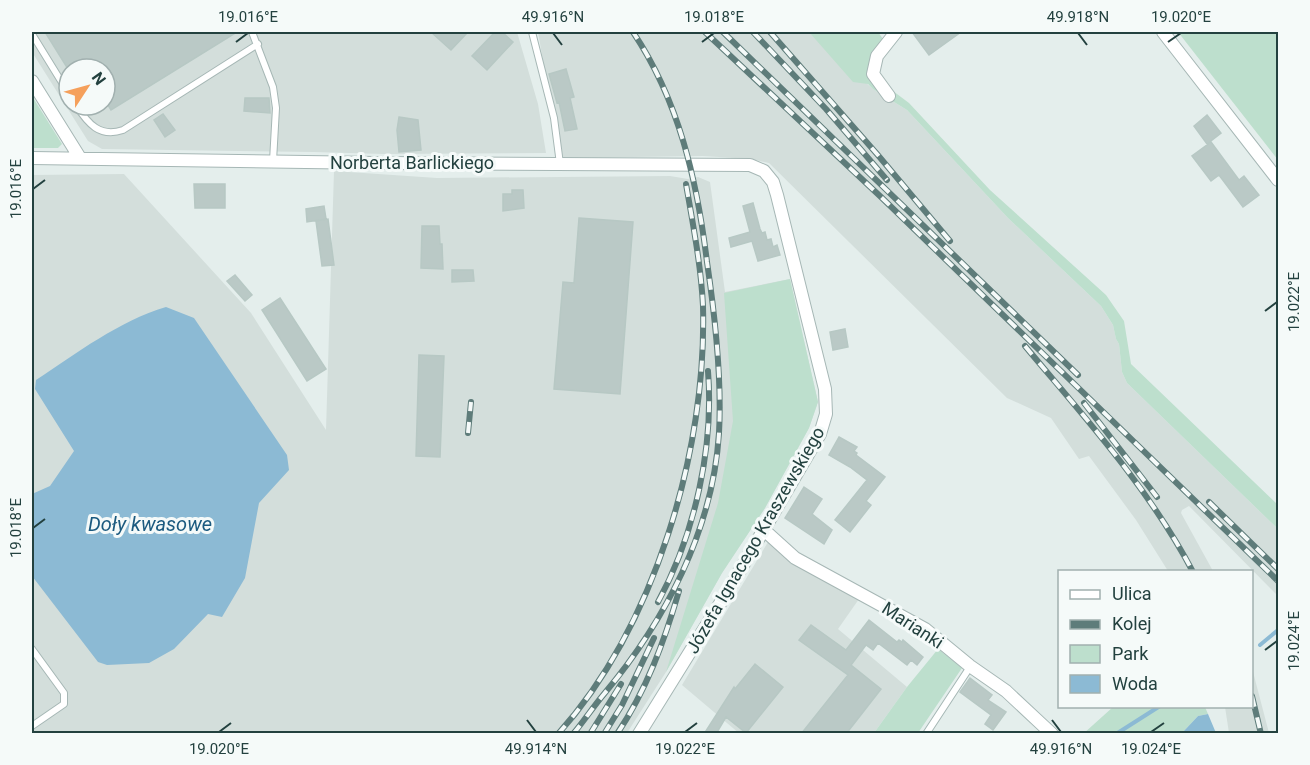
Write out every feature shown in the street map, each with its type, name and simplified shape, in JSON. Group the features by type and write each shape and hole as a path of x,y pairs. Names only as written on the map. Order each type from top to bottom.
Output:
{"street":[{"path":"889,96 873,74 877,56 896,32"},
{"path":"1163,32 1278,180"},
{"path":"32,81 80,158"},
{"name":"Norberta Barlickiego","path":"32,158 750,165 764,171 777,195"},
{"name":"Józefa Ignacego Kraszewskiego","path":"639,734 764,530 820,434 824,421 826,405 820,365 777,195"},
{"name":"Marianki","path":"764,530 795,558 925,629 1006,692 1052,734"}],"lane":[{"path":"252,32 273,87 276,108 273,161"},
{"path":"532,32 554,118 560,164"},
{"path":"32,34 57,75"},
{"path":"86,117 94,127 105,133 123,130 258,44"},
{"path":"32,649 64,693 64,704 32,726"},
{"path":"926,734 970,666"}],"shaded area":[{"path":"32,32 517,32 538,104 546,153 384,154 102,149 88,141 73,117 117,117 117,57 57,57 57,92 32,52"},
{"path":"538,32 809,32 873,89 907,110 1008,218 1101,306 1113,325 1119,344 1122,372 1127,383 1278,529 1278,596 1189,506 1181,513 1212,570 1167,570 1136,520 1089,456 1079,459 1051,418 1007,398 769,163 751,159 703,156 560,158"},
{"path":"334,171 437,178 670,176 688,179 698,177 710,182 725,292 790,279 818,402 809,428 765,508 722,573 666,672 627,733 32,733 32,175 124,174 251,313 326,430"},
{"path":"768,542 859,599 838,629 907,687 874,733 740,734 682,685"},
{"path":"1253,672 1269,733 1229,733 1225,708 1253,708"}],"green space":[{"path":"809,32 878,32 888,46 881,59 879,73 893,91 909,103 990,190 1106,295 1124,321 1131,364 1278,505 1278,529 1127,383 1122,372 1119,344 1113,325 1101,306 1008,218 907,110 868,84 853,82"},
{"path":"1178,32 1278,32 1278,160"},
{"path":"32,96 62,144 58,148 32,148"},
{"path":"790,279 818,402 809,428 765,508 722,573 666,672 718,503 733,421 724,293"},
{"path":"938,649 962,668 918,733 874,733 907,687"},
{"path":"1112,708 1205,708 1208,714 1198,716 1182,733 1083,734"}],"water":[{"name":"Doły kwasowe","path":"166,307 194,318 287,455 289,470 259,503 245,578 222,617 208,614 174,649 149,663 107,665 98,662 32,576 32,494 50,486 74,451 35,389 36,380 115,329"},
{"path":"1208,714 1216,733 1182,733 1198,716"}],"building":[{"path":"45,32 237,32 117,106 117,57 61,57"},
{"path":"431,32 468,32 451,50"},
{"path":"495,32 502,32 513,42 487,70 472,56"},
{"path":"912,32 961,32 929,55"},
{"path":"566,69 574,97 570,98 577,129 565,131 559,102 557,103 549,74"},
{"path":"245,98 269,98 270,113 244,111"},
{"path":"163,114 175,130 165,137 154,120"},
{"path":"1207,115 1221,133 1207,144 1194,126"},
{"path":"399,117 418,120 421,150 399,152 397,130"},
{"path":"1211,142 1239,180 1244,176 1259,195 1243,207 1219,175 1211,181 1192,156"},
{"path":"194,184 225,184 225,208 195,208"},
{"path":"512,190 523,190 524,208 503,211 503,194 512,194"},
{"path":"753,203 762,233 765,232 767,240 771,239 773,247 777,245 780,255 758,261 752,241 731,247 729,238 750,232 743,206"},
{"path":"324,206 326,219 307,222 306,209"},
{"path":"579,218 633,222 620,394 554,389 563,282 574,283"},
{"path":"328,219 334,265 322,266 316,221"},
{"path":"422,226 439,226 443,269 421,268"},
{"path":"452,270 473,270 474,281 452,282"},
{"path":"235,275 252,295 245,301 227,281"},
{"path":"280,298 326,369 307,381 262,310"},
{"path":"845,329 848,347 833,350 830,332"},
{"path":"419,355 444,356 440,457 416,456"},
{"path":"839,437 857,447 854,451 856,455 885,477 866,501 871,505 850,532 835,520 867,480 829,455"},
{"path":"804,487 822,499 812,514 832,530 824,544 785,518"},
{"path":"869,620 897,642 903,640 923,657 917,665 911,660 907,665 878,643 873,650 866,645 851,665 881,689 846,734 801,734 848,675 799,640 811,625 846,650"},
{"path":"755,664 783,687 746,733 726,717 716,734 704,734 734,687 735,689"},
{"path":"970,678 992,695 988,700 1006,712 993,730 985,724 991,715 960,692"}],"waterway":[{"path":"1260,645 1278,630"},
{"path":"1116,734 1157,708"}],"railway":[{"path":"573,734 626,666 666,605 696,539 707,504 715,469 719,433 719,369 698,201 684,142 674,113 649,58 633,32"},
{"path":"705,32 881,197 1278,581"},
{"path":"723,32 1078,375"},
{"path":"753,32 826,109 887,180"},
{"path":"770,32 950,241"},
{"path":"558,734 592,691 622,642 648,589 668,534 684,476 696,418 702,361 703,306 699,260 686,184"},
{"path":"1025,346 1115,454 1157,511 1192,570"},
{"path":"658,602 682,548 699,490 708,430 708,371"},
{"path":"468,433 471,402"},
{"path":"1084,403 1157,497"},
{"path":"1209,502 1278,569"},
{"path":"617,734 654,665 679,591"},
{"path":"604,734 622,705 654,638"},
{"path":"590,734 621,684"},
{"path":"1253,700 1261,734"}]}
